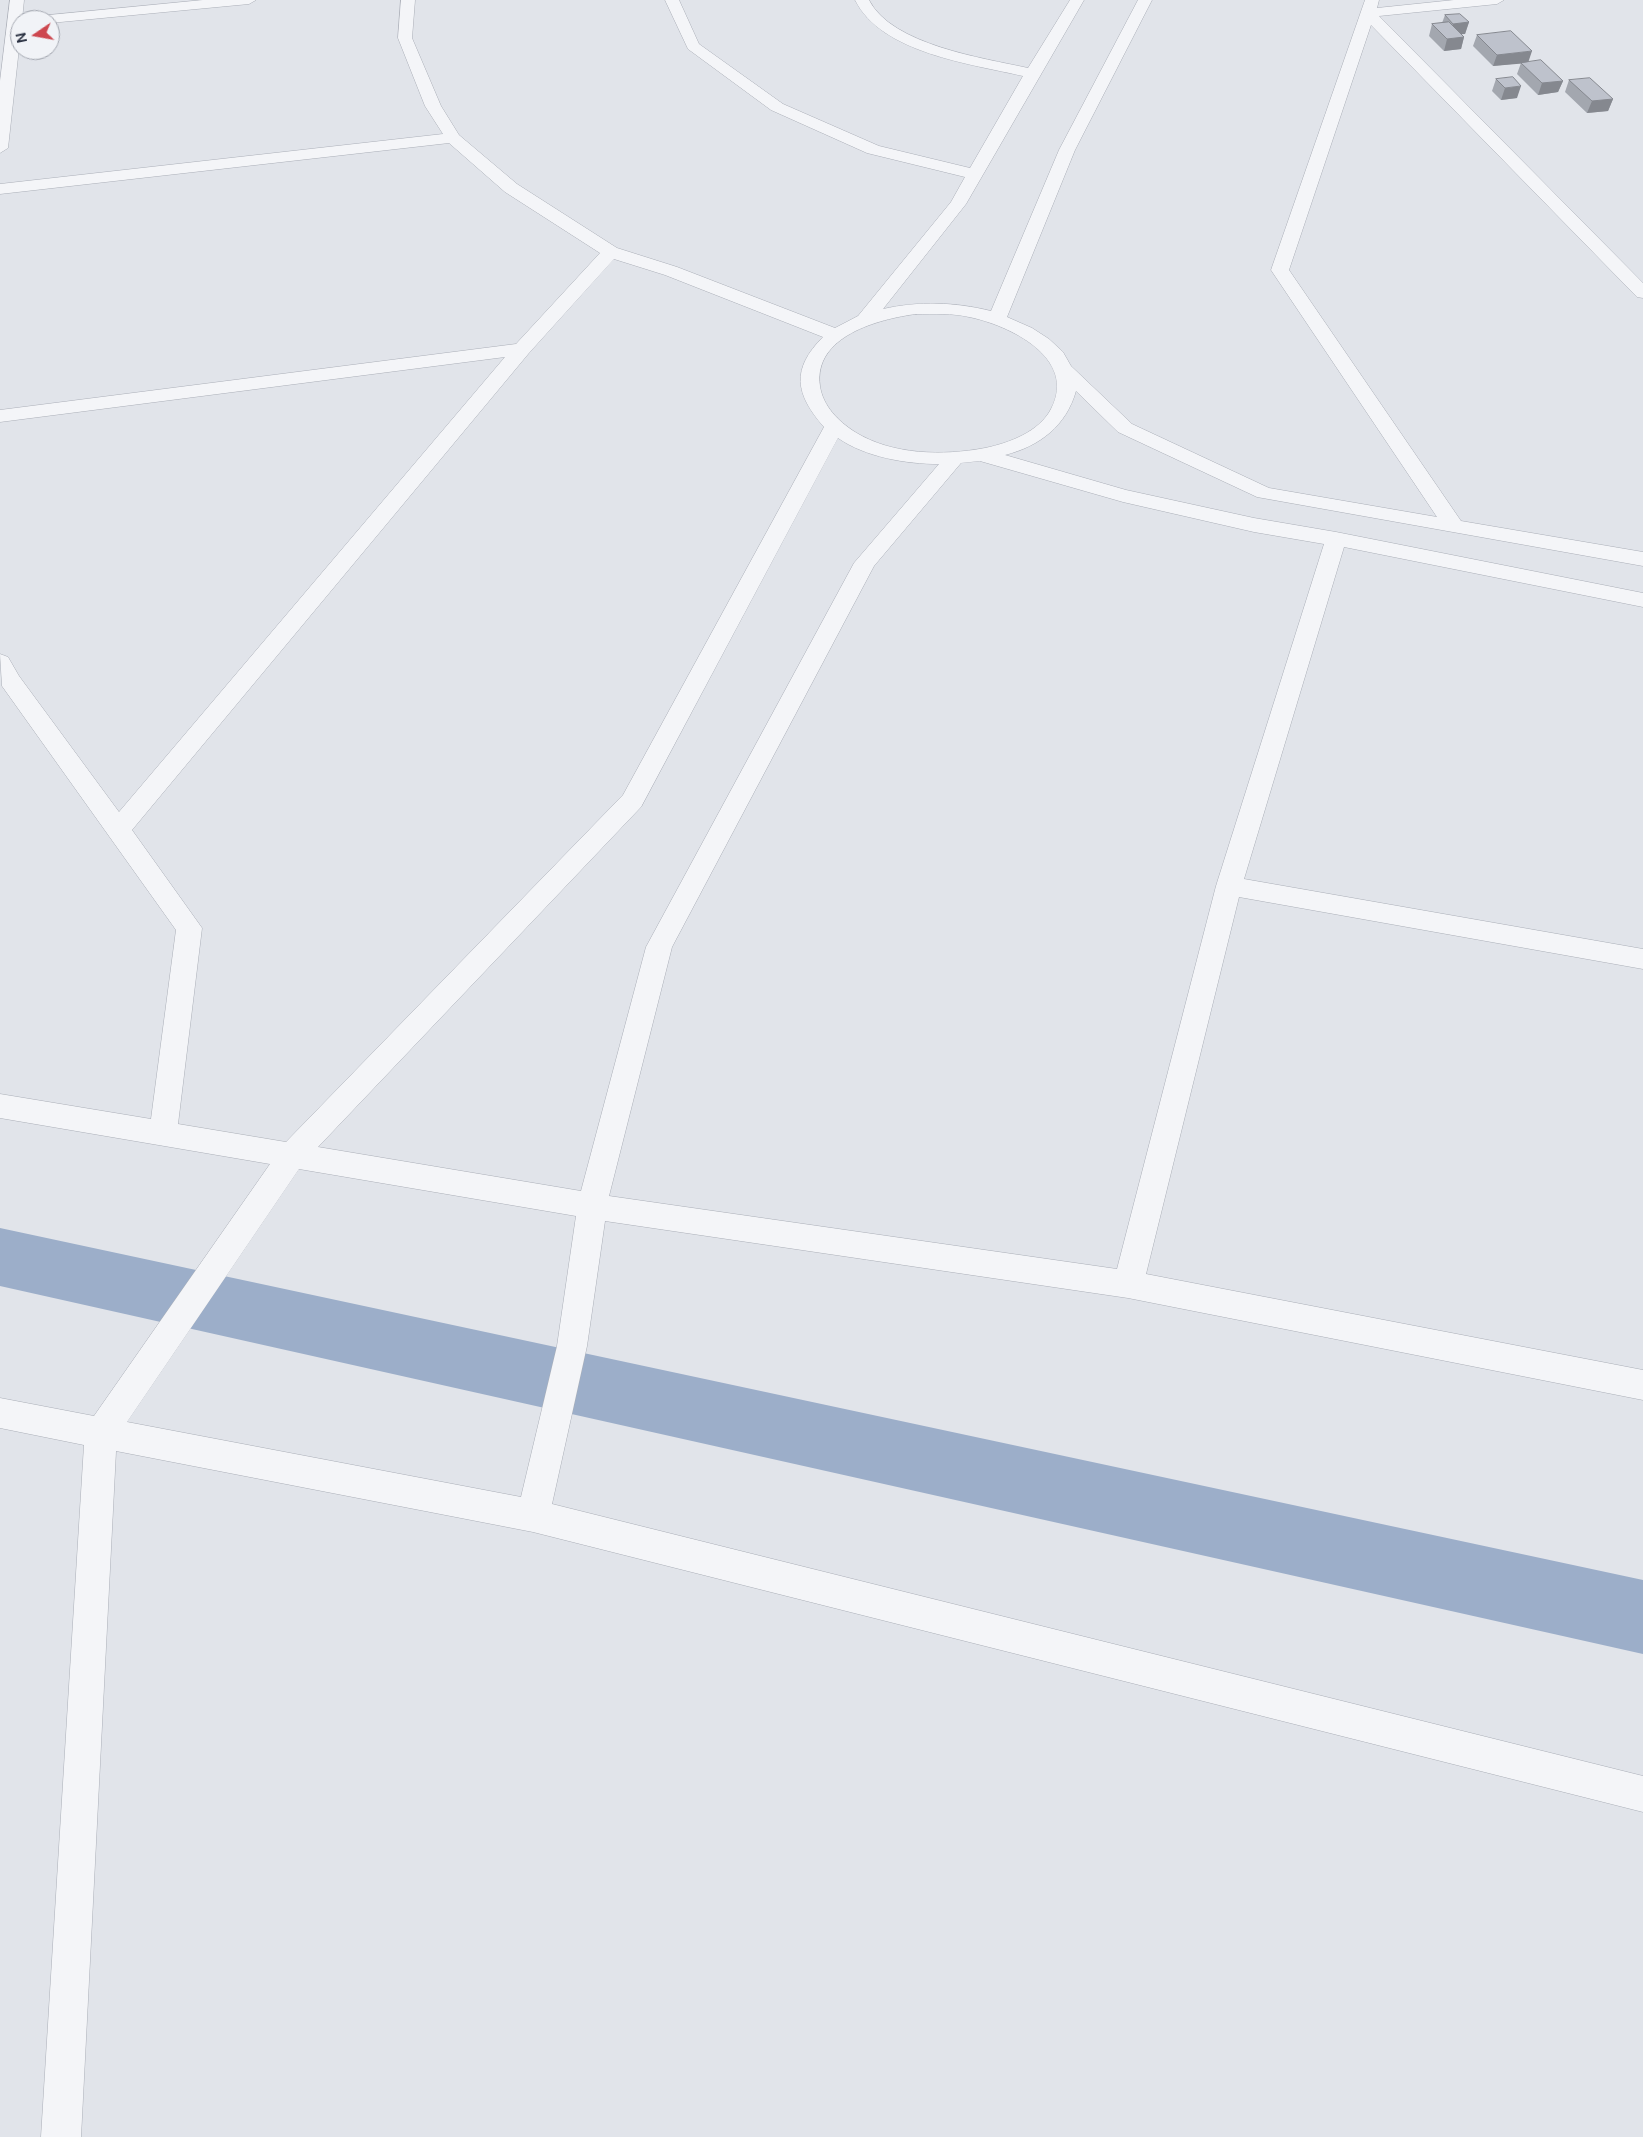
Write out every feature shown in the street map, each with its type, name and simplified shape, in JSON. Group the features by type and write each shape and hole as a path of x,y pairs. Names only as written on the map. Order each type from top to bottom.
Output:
{"street":[{"path":"60,18 249,0"},
{"path":"408,0 405,38 433,106 453,138 511,188 610,252 670,271 835,335"},
{"path":"672,0 693,46 777,107 873,150 973,174"},
{"path":"862,0 874,18 896,33 940,51 1032,74"},
{"path":"865,320 958,204 973,174 1077,0"},
{"path":"997,318 1067,150 1146,0"},
{"path":"1370,6 1497,0"},
{"path":"1370,6 1643,293"},
{"path":"1370,6 1280,270 1454,526"},
{"path":"0,148 12,60"},
{"path":"0,189 453,138"},
{"path":"118,830 522,349 610,252"},
{"path":"1064,369 1068,384 1066,400 1058,414 1046,428 1014,446 982,456 954,459 927,458 892,452 852,438 834,426 820,411 811,395 808,379 812,363 821,348 835,335 865,320 890,313 925,309 971,312 997,318 1040,340 1054,354 1064,369 1125,428 1264,493 1643,558"},
{"path":"0,416 522,349"},
{"path":"61,2137 101,1433 292,1155 632,801 834,426"},
{"path":"982,456 1123,496 1254,525 1336,539 1643,600"},
{"path":"533,1516 572,1346 592,1206 659,947 865,563 954,459"},
{"path":"1128,1284 1229,886 1336,539"},
{"path":"0,662 10,680 189,928 162,1133"},
{"path":"1229,886 1643,959"},
{"path":"0,1106 592,1206 1128,1284 1643,1385"},
{"path":"0,1413 533,1516 1643,1794"}],"building":[{"path":"1460,14 1469,22 1453,24 1445,15"},
{"path":"1449,22 1464,37 1447,39 1432,24"},
{"path":"1511,31 1532,51 1497,55 1477,35"},
{"path":"1541,60 1563,81 1542,83 1521,63"},
{"path":"1513,77 1521,86 1505,88 1496,79"},
{"path":"1590,78 1613,99 1592,101 1569,80"}],"waterway":[{"path":"0,1257 1643,1617"}]}
